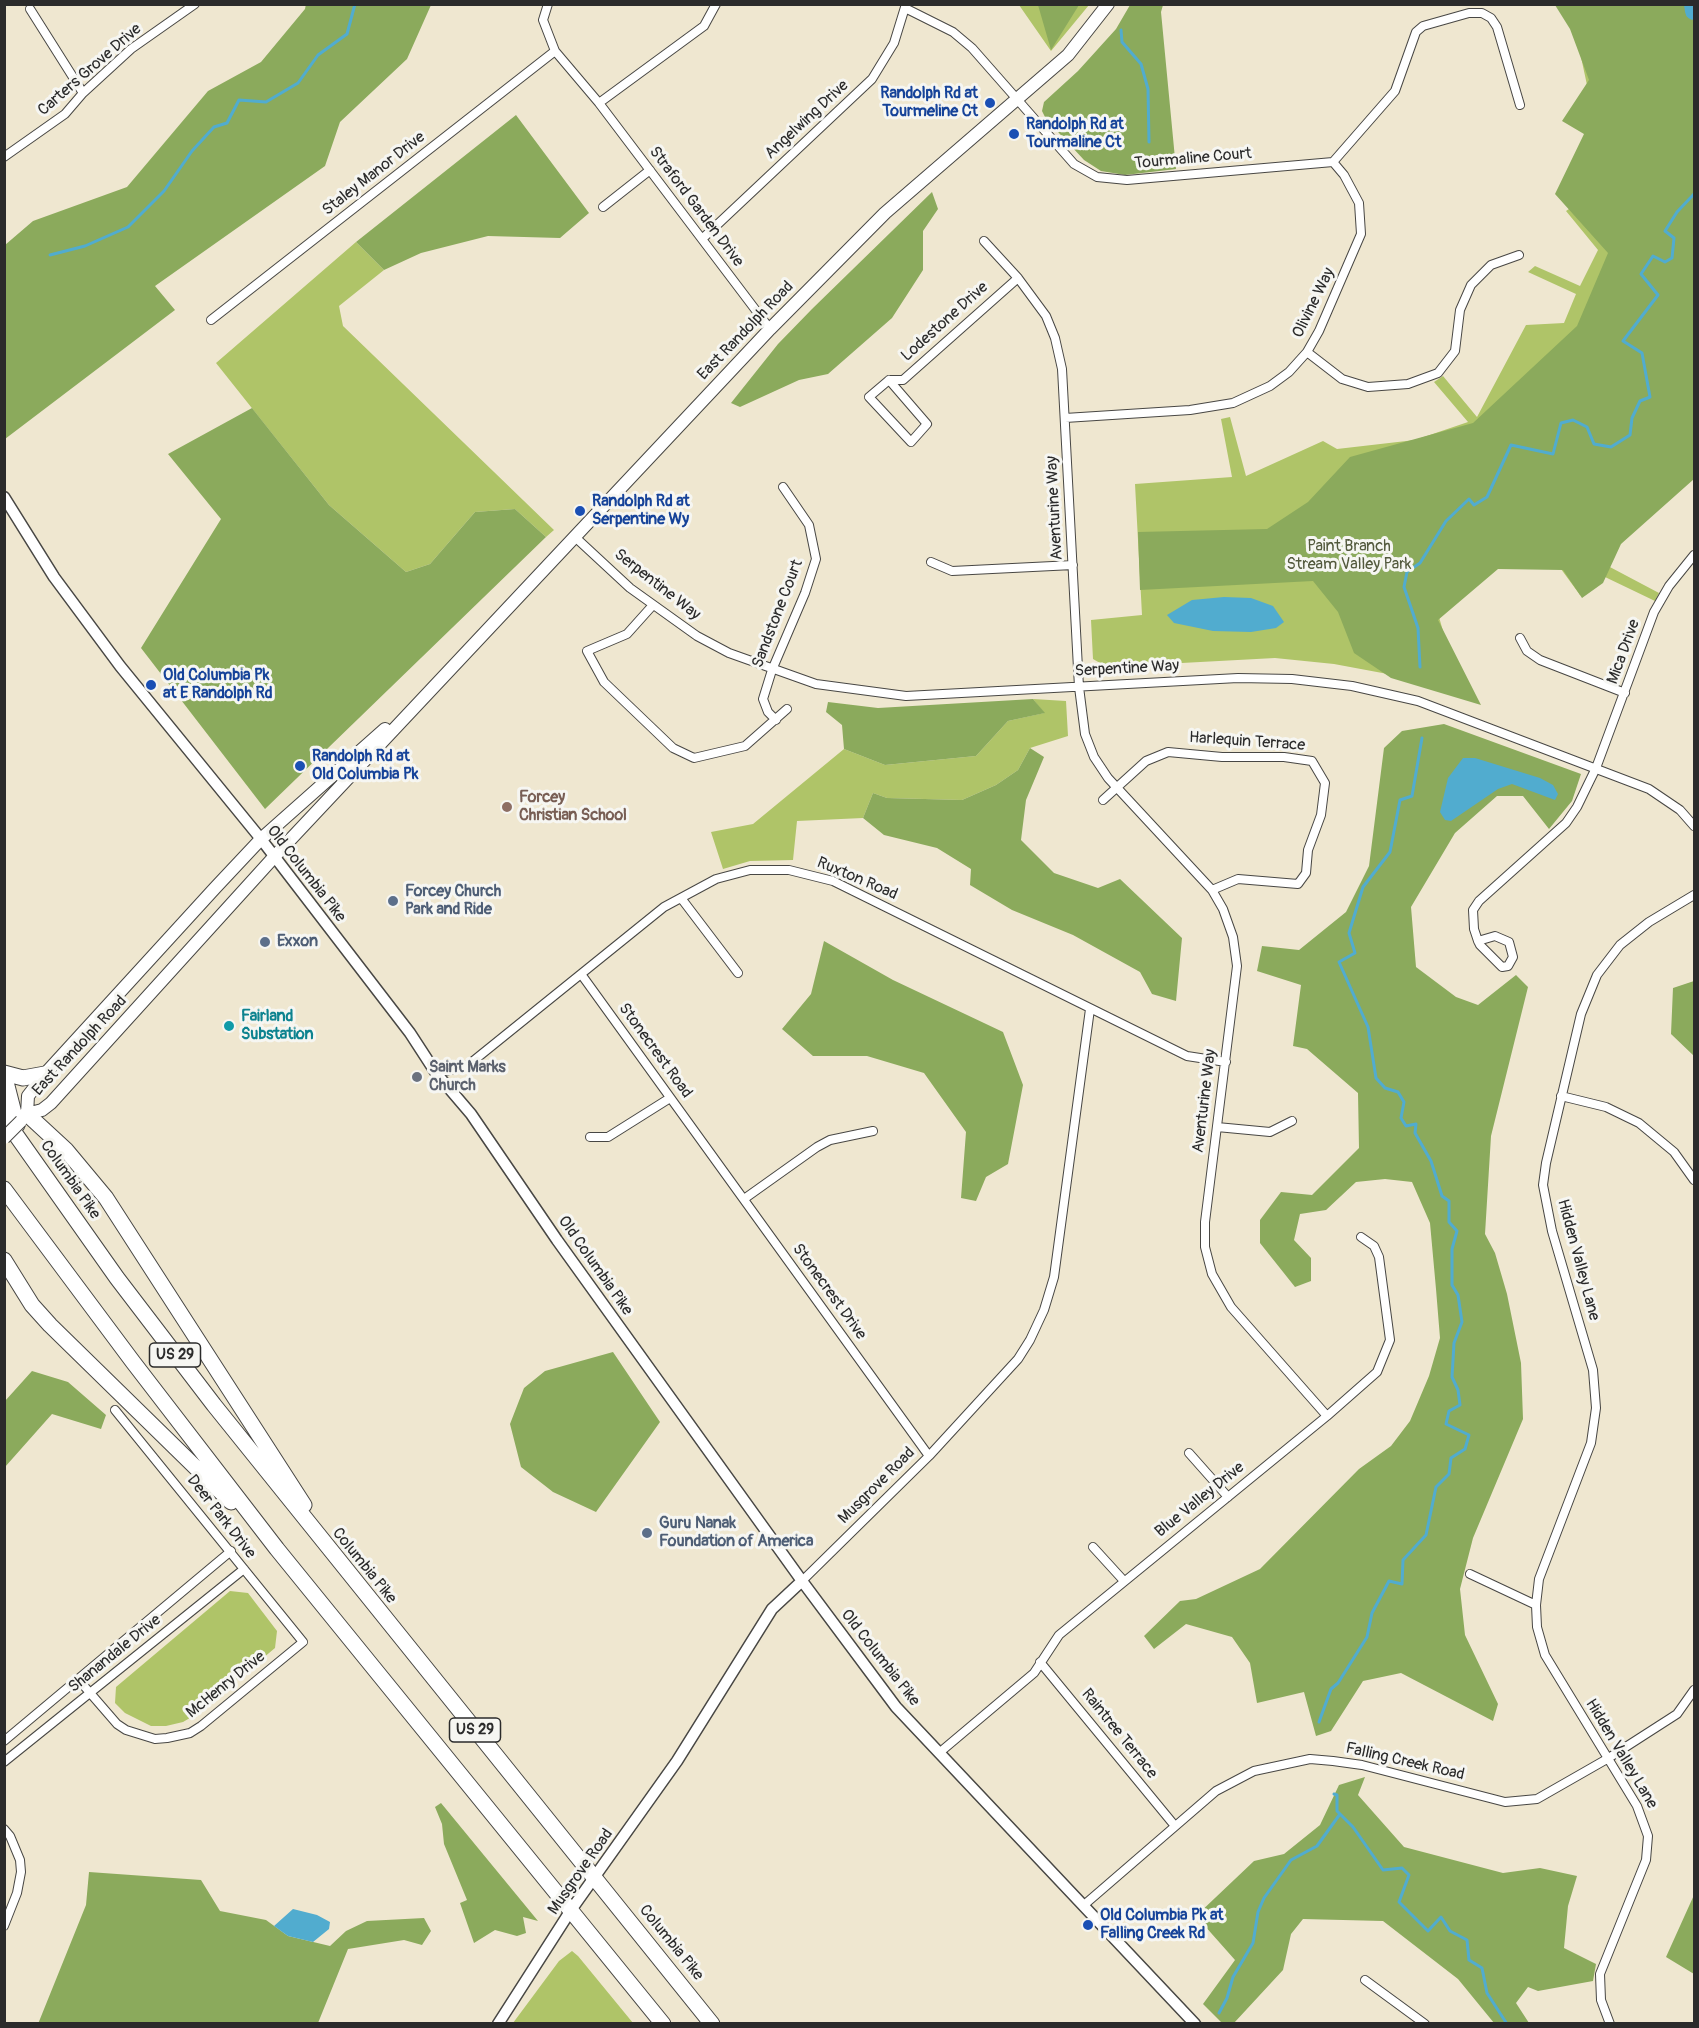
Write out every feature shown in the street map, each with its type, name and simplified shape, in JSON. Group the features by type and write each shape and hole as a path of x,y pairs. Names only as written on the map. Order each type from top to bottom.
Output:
{"highway":[{"path":"45,1074 23,1078 4,1074 17,1118 66,1150 106,1198 355,1583"},
{"name":"Columbia Pike","path":"17,1118 164,1342 355,1583 712,2024"},
{"name":"US 29","path":"4,1189 277,1549 663,2024"},
{"path":"4,1260 32,1305 62,1338 165,1436 277,1549"}],"main road":[{"name":"East Randolph Road","path":"17,1118 42,1110 51,1103 274,857 770,329 885,213 1068,54 1108,4"},
{"name":"Old Columbia Pike","path":"4,497 54,577 120,666 261,839 412,1036 436,1073 471,1114 564,1249 802,1581 896,1707 1195,2024"},
{"name":"East Randolph Road","path":"17,1118 28,1096 45,1074 261,839 350,758 423,698"},
{"path":"4,1138 17,1118"},
{"name":"Musgrove Road","path":"498,2024 571,1910 677,1761 772,1610 802,1581"}],"street":[{"name":"Carters Grove Drive","path":"4,157 65,114 83,93 131,49 195,4"},
{"name":"Straford Garden Drive","path":"548,4 543,20 555,51 599,103 770,329"},
{"path":"599,103 704,26 716,4"},
{"name":"Tourmaline Court","path":"906,6 953,32 972,48 1074,164 1097,177 1127,180 1333,162"},
{"name":"Angelwing Drive","path":"702,239 872,79 894,43 906,6"},
{"path":"30,9 83,93"},
{"path":"1333,162 1395,91 1416,32 1423,26 1469,13 1482,13 1491,18 1497,27 1520,105"},
{"name":"Staley Manor Drive","path":"211,320 555,51"},
{"name":"Olivine Way","path":"1065,418 1190,410 1233,403 1270,386 1288,372 1307,352 1335,297 1361,234 1359,203 1344,174 1333,162"},
{"path":"603,207 650,170"},
{"name":"Aventurine Way","path":"984,241 1018,278 1046,316 1055,338 1062,369 1079,687 1085,734 1094,757 1118,788 1212,890 1223,909 1233,937 1237,966 1204,1222 1205,1246 1212,1274 1231,1307 1328,1416"},
{"path":"1307,352 1342,379 1368,387 1408,384 1438,374 1455,351 1460,310 1471,285 1491,266 1519,255"},
{"name":"Lodestone Drive","path":"889,380 927,424 911,442 869,397 889,380 903,380 1018,278"},
{"name":"Sandstone Court","path":"776,720 768,712 763,699 772,670 805,593 816,559 809,525 783,487"},
{"name":"Serpentine Way","path":"575,537 653,605 713,644 772,670 816,684 906,696 1238,678 1292,679 1352,686 1418,701 1649,789 1680,810 1695,826"},
{"name":"Mica Drive","path":"1478,940 1474,929 1473,910 1479,901 1566,823 1577,807 1596,768 1654,612 1669,586 1695,555"},
{"path":"931,562 952,571 1073,565"},
{"path":"653,605 627,634 587,651 604,682 673,748 694,758 746,746 787,709"},
{"path":"1520,638 1527,651 1540,660 1625,693"},
{"name":"Harlequin Terrace","path":"1118,788 1146,760 1168,752 1312,761 1325,783 1321,815 1308,850 1306,873 1298,884 1238,879 1212,890"},
{"path":"1103,800 1118,788"},
{"name":"Ruxton Road","path":"436,1073 467,1066 664,907 716,879 750,870 789,870 833,881 1187,1056 1226,1062"},
{"name":"Hidden Valley Lane","path":"1606,2022 1600,2000 1600,1974 1646,1860 1648,1836 1637,1806 1545,1655 1537,1627 1536,1605 1539,1579 1591,1443 1596,1408 1593,1370 1552,1231 1543,1185 1581,1014 1597,975 1620,945 1649,922 1695,895"},
{"path":"681,898 738,973"},
{"name":"Stonecrest Road","path":"581,974 704,1147"},
{"name":"Musgrove Road","path":"802,1581 929,1456 1018,1359 1044,1310 1054,1277 1090,1010"},
{"path":"1561,1096 1606,1107 1638,1123 1674,1152 1695,1180"},
{"path":"590,1137 608,1137 670,1098"},
{"path":"1217,1128 1270,1132 1292,1121"},
{"path":"744,1199 830,1140 873,1131"},
{"name":"Stonecrest Drive","path":"704,1147 929,1456"},
{"name":"Blue Valley Drive","path":"939,1753 1034,1673 1059,1635 1328,1416 1377,1372 1390,1340 1379,1257 1374,1246 1360,1237"},
{"name":"Deer Park Drive","path":"115,1410 303,1642"},
{"path":"1189,1453 1228,1497"},
{"path":"1093,1547 1124,1581"},
{"name":"Shanandale Drive","path":"4,1741 231,1551"},
{"name":"Shanandale Drive","path":"4,1762 244,1569"},
{"path":"1470,1574 1536,1605"},
{"name":"McHenry Drive","path":"78,1679 117,1724 126,1730 155,1738 190,1733 303,1642"},
{"name":"Raintree Terrace","path":"1040,1662 1175,1826"},
{"name":"Falling Creek Road","path":"1084,1905 1216,1791 1254,1771 1310,1759 1362,1765 1504,1802 1537,1799 1607,1759 1677,1714 1695,1690"},
{"path":"4,1829 10,1836 20,1860 21,1872 17,1893 4,1926"},
{"path":"1365,1980 1425,2024"}],"green space":[{"path":"306,4 431,5 407,59 340,122 325,166 155,286 175,310 5,439 5,245 33,221 127,187 208,91 261,62 305,9"},
{"path":"1019,5 1089,5 1051,51"},
{"path":"1038,5 1079,5 1051,50"},
{"path":"1130,5 1163,5 1161,12 1176,169 1125,175 1101,171 1084,160 1046,119 1042,111 1044,102 1078,71 1116,29"},
{"name":"Paint Branch Stream Valley Park","path":"1555,5 1694,5 1694,479 1621,544 1603,583 1582,598 1563,570 1498,569 1438,620 1481,705 1391,678 1354,653 1338,612 1313,581 1140,590 1138,532 1267,529 1308,502 1350,457 1473,423 1577,326 1608,253 1555,194 1584,134 1562,121 1589,80 1570,29"},
{"name":"Paint Branch Stream Valley Park","path":"1694,5 1616,544 1608,566 1659,593 1655,601 1605,577 1580,595 1561,569 1498,564 1439,617 1447,645 1393,675 1334,664 1275,658 1107,667 1093,659 1091,620 1142,615 1135,484 1232,477 1221,419 1230,417 1246,476 1323,441 1337,449 1415,440 1468,422 1434,382 1443,376 1477,417 1526,325 1564,323 1576,294 1528,272 1535,266 1580,286 1598,250 1566,211 1579,202 1599,141 1581,57"},
{"path":"516,115 589,213 560,238 488,236 421,253 384,270 356,242"},
{"path":"932,192 938,209 923,231 923,270 892,318 828,374 799,380 740,407 731,403 778,344"},
{"path":"356,242 384,270 339,306 343,326 554,530 546,537 515,509 475,512 430,564 406,572 329,505 216,363"},
{"path":"252,408 329,505 406,572 430,564 475,512 515,509 546,537 265,809 141,648 221,519 168,454"},
{"path":"1033,699 1066,701 1068,736 1030,748 1018,770 996,785 962,800 887,798 873,793 863,818 797,821 793,860 750,861 723,869 711,832 753,824 844,749 885,765 976,756 1008,721 1044,713"},
{"path":"1033,699 1045,713 1008,721 976,756 885,765 844,749 842,725 826,712 828,702 878,708"},
{"path":"1444,724 1581,774 1572,801 1549,829 1523,796 1497,796 1455,833 1411,907 1416,967 1456,997 1478,1005 1516,975 1528,987 1491,1136 1485,1234 1495,1253 1507,1294 1521,1363 1523,1419 1473,1538 1460,1589 1465,1635 1498,1704 1493,1721 1401,1673 1363,1681 1331,1731 1316,1736 1304,1692 1257,1703 1250,1663 1232,1637 1186,1624 1154,1649 1144,1636 1180,1601 1196,1599 1260,1569 1359,1469 1391,1446 1410,1421 1429,1376 1440,1338 1436,1289 1430,1223 1412,1182 1385,1179 1356,1182 1326,1210 1300,1214 1294,1240 1311,1258 1311,1281 1295,1287 1260,1243 1260,1220 1281,1192 1312,1195 1359,1148 1358,1093 1307,1049 1293,1046 1301,985 1257,971 1262,946 1299,950 1346,912 1369,866 1384,748 1402,731"},
{"path":"1030,748 1044,757 1026,800 1021,840 1054,873 1098,888 1120,879 1182,938 1176,1001 1152,994 1140,972 1073,935 1012,910 970,885 971,869 937,848 884,835 863,818 873,793 887,798 962,800 996,785 1018,770"},
{"path":"824,941 893,980 1003,1032 1023,1085 1008,1164 986,1177 976,1201 961,1198 966,1132 924,1073 867,1056 813,1056 782,1029 811,994"},
{"path":"1694,981 1694,1056 1671,1034 1673,988"},
{"path":"613,1352 660,1422 596,1512 553,1492 521,1467 510,1424 524,1388 545,1371"},
{"path":"32,1371 68,1382 106,1415 101,1429 52,1414 5,1467 5,1401"},
{"path":"230,1591 248,1593 277,1631 275,1648 195,1715 183,1722 166,1726 151,1726 125,1713 115,1703 116,1687"},
{"path":"1365,1777 1358,1795 1404,1847 1503,1873 1540,1868 1577,1876 1568,1906 1564,1948 1596,1964 1593,1981 1538,1991 1528,1987 1516,2003 1529,2023 1494,2023 1458,1979 1383,1921 1303,1919 1291,1934 1283,1970 1234,2023 1222,2023 1203,2004 1235,1960 1196,1916 1254,1861 1284,1854 1320,1825 1339,1785"},
{"path":"441,1803 538,1921 523,1917 526,1933 517,1936 495,1930 474,1943 460,1903 467,1900 444,1844 442,1824 435,1807"},
{"path":"89,1872 201,1880 220,1911 266,1920 288,1936 330,1946 346,1931 367,1921 424,1918 431,1931 422,1945 404,1940 348,1949 318,2023 38,2024 86,1905"},
{"path":"1694,1895 1694,1974 1666,1957"},
{"path":"572,1951 633,2023 513,2023 559,1961"}],"water":[{"path":"1224,597 1251,598 1273,606 1284,622 1276,628 1251,632 1213,631 1174,623 1167,615 1192,600"},
{"path":"1463,758 1475,758 1540,778 1553,785 1558,794 1555,800 1512,784 1498,789 1451,821 1445,820 1440,812 1448,778"},
{"path":"293,1909 317,1915 330,1922 329,1929 313,1942 288,1936 274,1926"}],"waterway":[{"path":"50,255 85,246 128,227 164,191 192,151 214,127 227,123 239,100 266,102 298,83 318,55 347,34 355,4"},
{"path":"1693,4 1694,11"},
{"path":"1121,30 1122,42 1141,64 1148,89 1149,142"},
{"path":"1420,667 1418,628 1404,587 1407,572 1420,563 1446,521 1469,499 1474,505 1487,497 1511,445 1553,454 1561,423 1573,420 1587,427 1594,444 1611,447 1630,435 1632,418 1640,401 1650,397 1642,353 1623,341 1658,295 1641,274 1653,256 1665,262 1672,258 1674,238 1665,231 1677,212 1694,194"},
{"path":"1319,1722 1331,1689 1338,1683 1367,1637 1372,1613 1389,1581 1402,1584 1403,1560 1426,1535 1436,1487 1449,1474 1451,1458 1465,1449 1469,1435 1446,1424 1449,1411 1460,1405 1458,1390 1452,1377 1454,1343 1462,1322 1458,1295 1452,1285 1452,1249 1457,1231 1449,1222 1449,1201 1442,1196 1431,1161 1415,1133 1416,1124 1406,1126 1401,1118 1404,1102 1398,1092 1385,1088 1376,1078 1368,1027 1339,962 1355,953 1349,933 1363,887 1390,852 1400,800 1412,796 1422,738"},
{"path":"1334,1794 1337,1795 1337,1811 1353,1827 1383,1870 1402,1868 1409,1875 1399,1902 1428,1931 1441,1917 1450,1931 1467,1940 1469,1960 1482,1968 1487,1993 1507,2024"},
{"path":"1219,2013 1227,1998 1233,1977 1253,1943 1258,1912 1264,1898 1291,1860 1317,1846 1340,1814"}],"place":[{"name":"Randolph Rd at Tourmeline Ct","path":"990,103"},
{"name":"Randolph Rd at Tourmaline Ct","path":"1014,134"},
{"name":"Randolph Rd at Serpentine Wy","path":"580,511"},
{"name":"Old Columbia Pk at E Randolph Rd","path":"151,685"},
{"name":"Randolph Rd at Old Columbia Pk","path":"300,766"},
{"name":"Forcey Christian School","path":"507,807"},
{"name":"Forcey Church Park and Ride","path":"393,901"},
{"name":"Exxon","path":"265,942"},
{"name":"Fairland Substation","path":"229,1026"},
{"name":"Saint Marks Church","path":"417,1077"},
{"name":"Guru Nanak Foundation of America","path":"647,1533"},
{"name":"Old Columbia Pk at Falling Creek Rd","path":"1088,1925"}]}
